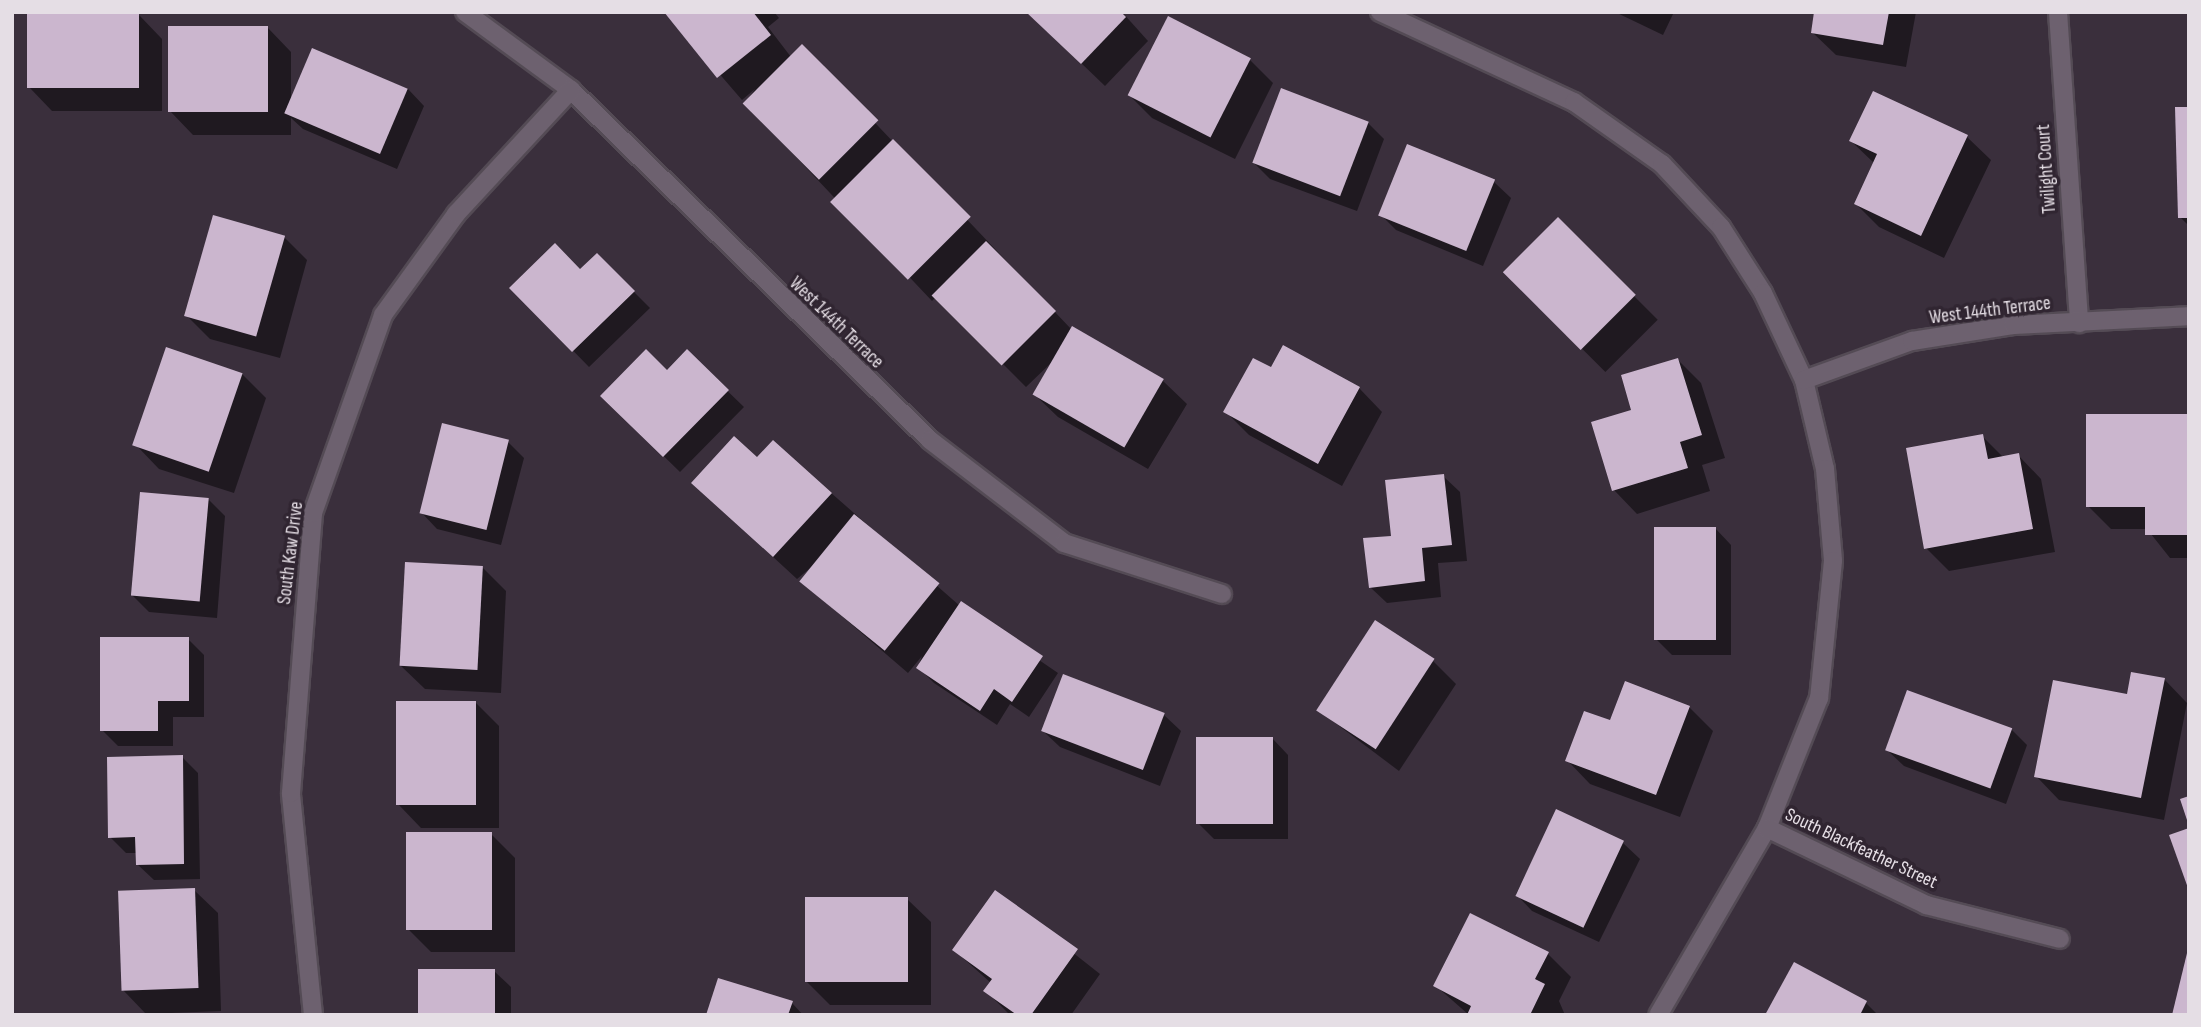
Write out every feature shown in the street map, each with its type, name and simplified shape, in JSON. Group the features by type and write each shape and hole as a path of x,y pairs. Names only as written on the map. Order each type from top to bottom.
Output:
{"street":[{"name":"West 144th Terrace","path":"465,12 571,90 929,440 1064,543 1222,594"},
{"name":"South Blackfeather Street","path":"1380,12 1574,102 1662,164 1721,227 1763,293 1804,380 1825,469 1833,561 1830,624 1804,748 1767,828 1658,1015"},
{"name":"Twilight Court","path":"2058,12 2078,323"},
{"name":"South Kaw Drive","path":"313,1015 291,793 313,513 383,315 456,214 571,90"},
{"name":"West 144th Terrace","path":"1804,380 1912,341 2078,323 2189,316"},
{"name":"South Blackfeather Street","path":"1767,828 1926,905 2060,939"}],"building":[{"path":"664,12 753,12 771,35 717,78"},
{"path":"1026,12 1121,12 1126,17 1081,64"},
{"path":"1814,12 1889,12 1883,45 1811,33"},
{"path":"27,13 139,13 139,88 27,88"},
{"path":"1168,16 1251,58 1210,138 1128,95"},
{"path":"168,26 268,26 268,112 168,112"},
{"path":"802,44 878,120 819,180 743,103"},
{"path":"312,48 408,89 380,154 284,113"},
{"path":"1281,88 1369,122 1340,196 1252,163"},
{"path":"1873,91 1968,135 1921,236 1854,204 1877,154 1849,141"},
{"path":"2175,107 2189,107 2189,218 2178,218"},
{"path":"893,139 971,217 908,280 830,202"},
{"path":"1407,144 1495,180 1466,251 1378,215"},
{"path":"213,215 285,236 256,337 184,316"},
{"path":"1558,217 1636,295 1581,350 1503,272"},
{"path":"986,241 1056,311 1002,365 932,295"},
{"path":"555,243 580,269 597,253 635,291 572,352 509,288"},
{"path":"1072,326 1164,379 1124,447 1032,394"},
{"path":"1283,345 1360,387 1318,464 1223,412 1253,358 1271,367"},
{"path":"166,347 243,373 209,472 132,445"},
{"path":"646,349 667,370 687,349 729,390 663,457 600,396"},
{"path":"1678,358 1702,435 1680,442 1688,468 1612,491 1591,422 1631,410 1621,375"},
{"path":"2086,414 2189,414 2189,535 2145,535 2145,507 2086,507"},
{"path":"442,423 509,440 486,530 420,513"},
{"path":"1983,434 1988,459 2019,453 2033,529 1924,549 1906,448"},
{"path":"734,436 757,457 773,440 832,493 773,557 691,483"},
{"path":"1444,474 1452,545 1422,548 1425,581 1369,588 1363,538 1391,536 1385,480"},
{"path":"140,492 209,498 200,602 131,596"},
{"path":"854,514 939,583 885,651 799,582"},
{"path":"1654,527 1716,527 1716,640 1654,640"},
{"path":"405,562 483,566 477,670 400,666"},
{"path":"961,601 1043,656 1012,702 994,689 980,711 916,668"},
{"path":"1375,620 1435,659 1376,749 1316,711"},
{"path":"100,637 189,637 189,701 158,701 158,731 100,731"},
{"path":"2131,672 2165,678 2141,798 2034,777 2053,680 2127,694"},
{"path":"1063,674 1165,713 1143,770 1041,731"},
{"path":"1625,681 1690,706 1656,795 1565,761 1584,711 1610,720"},
{"path":"1907,690 2012,728 1990,788 1885,750"},
{"path":"396,701 476,701 476,805 396,805"},
{"path":"1196,737 1273,737 1273,824 1196,824"},
{"path":"183,755 184,864 136,865 135,837 108,838 107,757"},
{"path":"2189,796 2189,823 2188,823 2180,799"},
{"path":"1556,809 1624,841 1583,928 1515,896"},
{"path":"2189,828 2189,888 2188,888 2169,835"},
{"path":"406,832 492,832 492,930 406,930"},
{"path":"195,888 198,988 122,991 118,891"},
{"path":"995,890 1078,949 1031,1015 1017,1015 983,991 992,979 952,950"},
{"path":"805,897 908,897 908,982 805,982"},
{"path":"1470,913 1549,952 1535,979 1545,984 1530,1015 1467,1015 1471,1006 1433,986"},
{"path":"2188,949 2189,1015 2172,1015"},
{"path":"1794,962 1867,1001 1860,1015 1765,1015"},
{"path":"418,969 495,969 495,1015 418,1015"},
{"path":"718,978 793,1001 788,1015 706,1015"}]}
